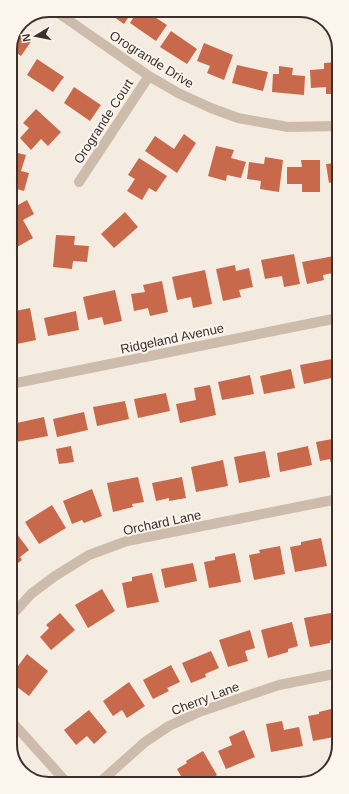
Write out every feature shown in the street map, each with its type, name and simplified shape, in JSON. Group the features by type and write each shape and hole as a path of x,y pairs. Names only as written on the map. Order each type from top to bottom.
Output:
{"street":[{"name":"Orogrande Drive","path":"64,17 149,76 178,93 238,118 288,127 332,126"},
{"name":"Orogrande Court","path":"79,182 149,76"},
{"name":"Ridgeland Avenue","path":"17,383 332,319"},
{"name":"Orchard Lane","path":"17,609 30,594 54,576 89,555 127,541 332,500"},
{"name":"Cherry Lane","path":"107,777 145,742 169,726 199,712 279,685 332,674"},
{"path":"17,728 62,777"}],"building":[{"path":"114,17 128,17 124,24"},
{"path":"134,17 155,17 167,25 156,41 130,23"},
{"path":"171,31 197,49 187,64 160,47"},
{"path":"21,33 32,40 21,56 17,53 17,46"},
{"path":"204,43 233,55 224,80 207,73 210,66 197,61"},
{"path":"37,59 64,77 53,92 27,75"},
{"path":"332,62 332,94 326,94 326,87 311,88 310,70 324,69 324,63"},
{"path":"237,65 268,72 263,91 232,83"},
{"path":"279,66 293,68 292,75 305,76 304,95 272,92 273,74 279,74"},
{"path":"74,87 101,105 90,121 64,103"},
{"path":"36,109 61,132 48,146 41,139 31,150 20,138 29,128 23,123"},
{"path":"184,134 196,143 177,173 145,151 155,136 174,149"},
{"path":"216,146 234,150 231,158 246,162 241,178 227,175 226,181 208,176"},
{"path":"17,153 26,155 21,171 29,173 24,191 17,189"},
{"path":"265,157 283,160 279,192 260,189 261,181 247,179 249,162 264,164"},
{"path":"139,158 167,176 156,192 149,188 142,200 127,191 135,179 128,175"},
{"path":"301,160 320,160 320,192 302,192 302,184 287,184 287,167 302,167"},
{"path":"332,163 332,182 329,183 326,164"},
{"path":"27,200 34,214 23,220 33,238 17,247 17,206"},
{"path":"125,212 138,227 114,248 101,234"},
{"path":"56,235 75,236 74,245 89,246 87,262 73,261 72,269 53,267"},
{"path":"294,254 300,284 284,287 282,276 265,279 261,260"},
{"path":"332,256 332,273 323,275 324,280 307,284 302,262"},
{"path":"235,265 236,271 249,268 253,287 239,290 241,297 223,301 216,269"},
{"path":"205,270 212,304 193,308 191,297 177,300 172,277"},
{"path":"162,281 168,312 150,316 148,308 134,311 131,294 145,292 143,285"},
{"path":"115,290 122,321 104,325 102,317 88,320 83,297"},
{"path":"30,308 36,340 17,344 17,311"},
{"path":"76,311 79,330 48,336 44,318"},
{"path":"332,359 332,378 304,384 300,365"},
{"path":"291,369 295,388 264,394 260,376"},
{"path":"250,375 254,394 222,400 218,382"},
{"path":"210,385 216,415 180,423 176,404 196,400 194,388"},
{"path":"166,393 170,411 138,418 134,399"},
{"path":"125,401 129,419 97,426 93,407"},
{"path":"84,412 88,430 57,437 53,419"},
{"path":"44,417 48,436 17,442 17,423"},
{"path":"332,439 332,468 330,459 320,461 316,442"},
{"path":"71,446 74,462 59,464 56,449"},
{"path":"308,446 312,465 280,472 277,453"},
{"path":"265,451 270,477 239,483 234,457"},
{"path":"223,460 228,486 196,492 191,467"},
{"path":"138,477 144,502 132,504 133,507 113,512 107,483"},
{"path":"182,477 186,498 169,501 169,498 156,501 152,483"},
{"path":"92,489 102,516 84,523 82,520 72,524 63,501"},
{"path":"52,505 66,528 39,544 25,522"},
{"path":"17,534 29,550 20,557 22,560 17,564"},
{"path":"321,538 327,566 295,572 290,547 301,545 301,542"},
{"path":"280,546 285,574 254,580 249,555 260,553 259,550"},
{"path":"235,553 241,582 209,588 204,562 215,560 215,557"},
{"path":"193,563 197,581 165,588 161,569"},
{"path":"152,573 159,602 127,608 122,583 132,581 132,577"},
{"path":"102,589 115,611 88,628 75,605"},
{"path":"60,613 75,630 51,650 40,637 49,628 46,625"},
{"path":"332,613 332,640 330,640 330,643 310,647 304,618"},
{"path":"292,622 298,646 288,649 288,652 268,658 261,630"},
{"path":"250,630 255,648 245,651 248,661 228,667 219,640"},
{"path":"211,651 219,668 205,674 206,677 191,683 182,663"},
{"path":"27,654 48,671 29,696 17,687 17,667"},
{"path":"171,665 180,682 167,688 169,691 153,699 143,680"},
{"path":"129,682 145,706 127,718 122,710 113,716 103,701"},
{"path":"332,709 332,737 313,741 308,716 319,714 319,712"},
{"path":"89,710 107,732 94,744 87,736 76,745 64,730"},
{"path":"282,721 284,730 299,727 303,746 271,752 266,724"},
{"path":"244,730 255,757 226,769 218,751 232,745 229,737"},
{"path":"203,751 217,775 214,777 182,777 177,769 187,763 186,761"}]}
